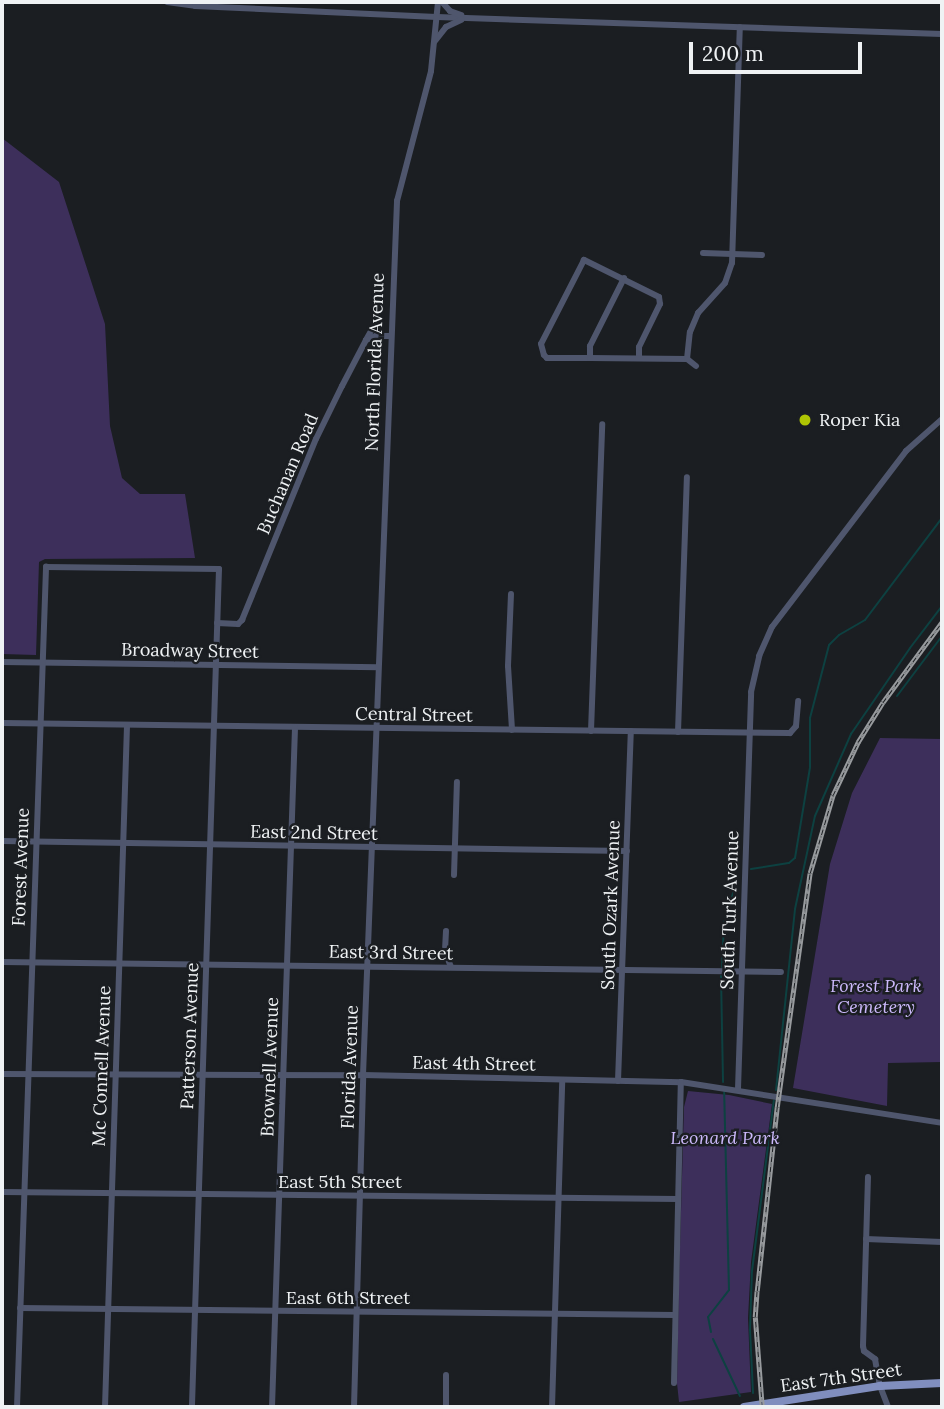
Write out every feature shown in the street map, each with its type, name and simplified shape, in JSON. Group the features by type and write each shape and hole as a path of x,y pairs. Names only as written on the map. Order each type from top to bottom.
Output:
{"main road":[{"name":"East 7th Street","path":"744,1407 880,1386 942,1382"}],"street":[{"path":"167,2 195,6 437,17 942,34"},
{"path":"440,2 455,14 473,18"},
{"name":"North Florida Avenue","path":"376,728 397,201 431,71 440,2"},
{"path":"434,43 451,24 473,18"},
{"path":"687,359 693,322 726,283 732,254 740,27"},
{"path":"703,253 762,255"},
{"path":"639,358 639,347 660,300 657,294 584,260 541,344 541,351 547,358 687,359 696,366"},
{"path":"590,358 590,346 624,278"},
{"path":"365,342 372,329"},
{"path":"365,342 373,336 390,336"},
{"name":"Buchanan Road","path":"217,623 238,624 242,620 316,439 365,342"},
{"name":"South Turk Avenue","path":"738,1089 752,685 762,646 772,627 906,451 942,419"},
{"path":"591,731 602,424"},
{"path":"678,732 687,477"},
{"name":"Forest Avenue","path":"17,1407 46,567 219,569"},
{"name":"Patterson Avenue","path":"192,1407 219,569"},
{"path":"511,594 508,666 512,730"},
{"name":"Broadway Street","path":"2,663 378,667"},
{"name":"Central Street","path":"2,723 793,732 798,701"},
{"name":"Mc Connell Avenue","path":"104,1407 127,725"},
{"name":"Brownell Avenue","path":"272,1407 295,727"},
{"name":"Florida Avenue","path":"354,1407 376,728"},
{"name":"South Ozark Avenue","path":"618,1081 631,731"},
{"path":"454,875 457,782"},
{"name":"East 2nd Street","path":"2,841 627,851"},
{"path":"446,931 445,952 451,967"},
{"name":"East 3rd Street","path":"2,962 781,972"},
{"name":"East 4th Street","path":"2,1074 202,1077 363,1075 681,1082 942,1122"},
{"path":"552,1407 562,1080"},
{"path":"674,1383 681,1082"},
{"path":"868,1177 864,1351 875,1359 880,1386 888,1407"},
{"name":"East 5th Street","path":"2,1192 678,1199"},
{"path":"866,1239 942,1242"},
{"name":"East 6th Street","path":"20,1308 675,1315"},
{"path":"446,1376 446,1407"}],"green space":[{"path":"2,138 59,182 105,324 110,426 122,478 140,494 185,494 195,558 45,559 39,562 36,655 2,654"},
{"name":"Forest Park Cemetery","path":"880,738 942,739 942,1062 888,1063 887,1106 793,1088 830,864 852,793"},
{"name":"Leonard Park","path":"688,1091 729,1095 772,1104 751,1262 748,1318 751,1392 679,1402 677,1383 684,1107"}],"waterway":[{"path":"751,869 789,863 795,858 810,767 810,718 829,645 839,635 865,620 942,518"},
{"path":"776,1090 795,909 815,816 851,734 942,606"},
{"path":"897,696 942,636"},
{"path":"722,967 724,923 738,877"},
{"path":"721,976 723,1082"},
{"path":"711,1332 708,1317 729,1290 724,1092"},
{"path":"753,1393 750,1330 752,1271 774,1100"},
{"path":"713,1339 740,1396"}],"railway":[{"path":"762,1407 755,1317 757,1291 777,1107 810,873 833,795 858,742 883,702 942,622"}],"place":[{"name":"Roper Kia","path":"805,420"}]}
